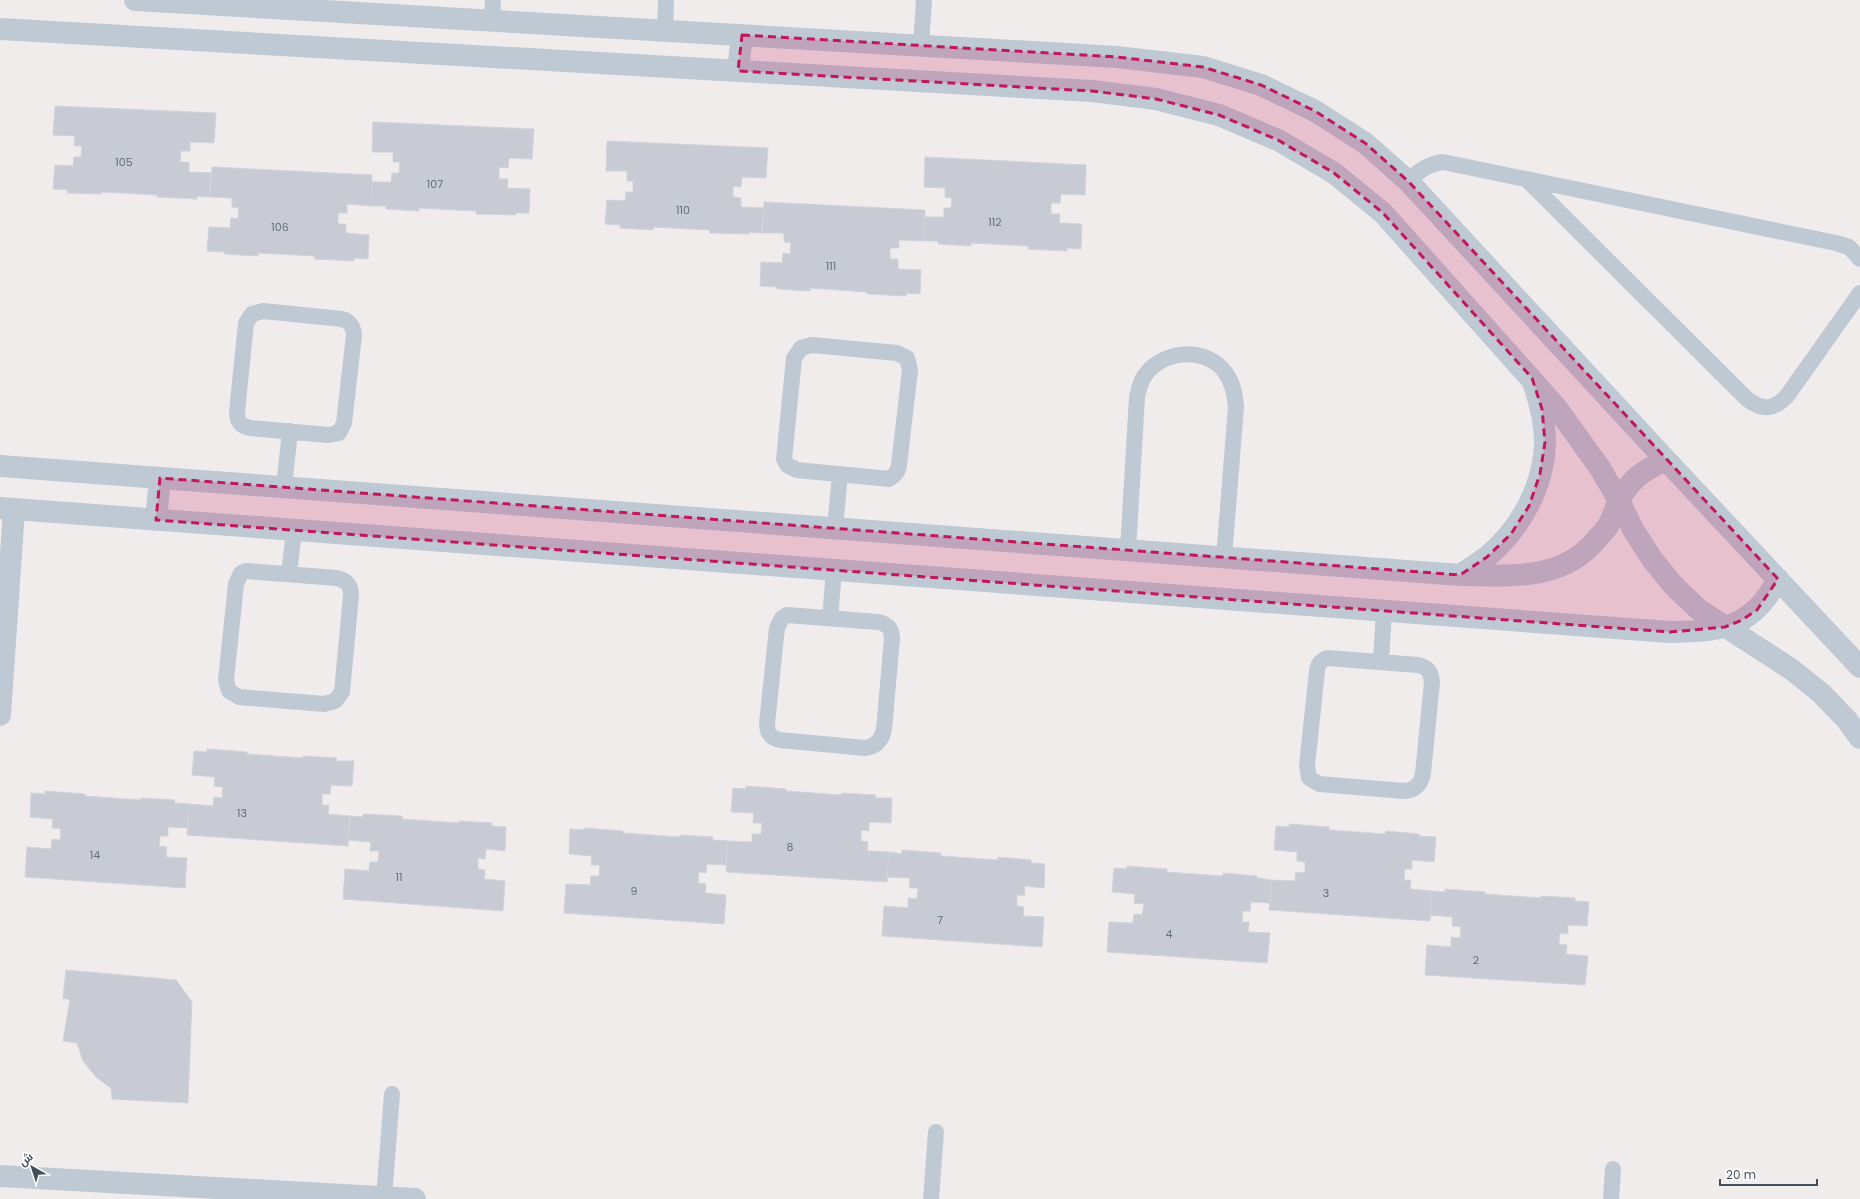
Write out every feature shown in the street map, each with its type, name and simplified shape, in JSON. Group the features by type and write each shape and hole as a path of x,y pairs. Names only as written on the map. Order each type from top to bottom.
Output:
{"street":[{"path":"135,0 492,10 665,30 1117,57 1203,67 1261,85 1315,111 1365,143 1408,181 1860,667"},
{"path":"0,29 1092,91 1156,99 1219,115 1278,140 1327,169 1384,213 1532,378 1579,437 1619,501 1634,531 1652,559 1673,585 1698,609 1791,669 1821,693 1847,720 1860,738"},
{"path":"738,71 742,35"},
{"path":"1460,575 1487,556 1511,534 1529,506 1540,474 1545,442 1542,409 1532,378"},
{"path":"0,466 1460,575 1538,574 1566,564 1590,547 1609,525 1619,501 1630,483 1646,469 1666,460"},
{"path":"156,520 160,478"},
{"path":"0,715 7,509 1670,632 1698,631 1725,627 1742,620 1757,610 1769,595 1778,578"},
{"path":"0,1176 121,1191 415,1199"}],"lane":[{"path":"665,30 666,0"},
{"path":"921,45 924,0"},
{"path":"1408,181 1423,168 1432,163 1443,162 1836,243 1849,247 1860,259"},
{"path":"1527,180 1741,393 1756,406 1768,408 1778,404 1787,396 1860,293"},
{"path":"263,312 347,320 351,324 354,335 343,428 339,433 334,435 290,431 244,427 237,418 246,323 252,314 263,312"},
{"path":"812,345 897,353 903,355 907,358 910,370 898,471 889,479 840,474 792,469 787,465 784,459 793,363 796,352 801,348 812,345"},
{"path":"1128,550 1136,397 1142,379 1155,364 1172,356 1191,354 1210,359 1225,371 1234,388 1236,407 1224,557"},
{"path":"284,487 290,431"},
{"path":"836,528 840,474"},
{"path":"290,574 294,530"},
{"path":"830,618 834,570"},
{"path":"246,571 290,574 344,580 349,584 351,589 342,692 335,701 330,704 239,697 233,695 226,686 237,578 246,571"},
{"path":"1381,662 1384,610"},
{"path":"788,615 830,618 884,624 892,633 883,735 880,741 871,748 774,739 767,729 778,623 782,618 788,615"},
{"path":"1327,658 1381,662 1424,666 1429,670 1431,676 1423,773 1420,784 1416,788 1404,791 1314,782 1307,772 1307,766 1318,665 1327,658"},
{"path":"384,1197 392,1094"},
{"path":"931,1199 936,1132"},
{"path":"1611,1199 1613,1169"}],"highlighted area":[{"path":"742,35 1117,57 1203,67 1261,85 1315,111 1365,143 1408,181 1778,579 1757,610 1742,620 1725,627 1670,632 156,520 160,478 1460,575 1487,557 1511,534 1529,506 1540,474 1545,442 1542,409 1532,378 1383,213 1334,173 1278,140 1219,115 1156,99 1092,91 738,71"}],"building":[{"path":"55,106 216,113 214,143 190,142 190,151 181,151 180,162 189,162 189,172 211,173 210,197 197,196 197,199 101,192 101,194 67,193 68,190 53,189 55,165 73,166 74,157 81,157 82,146 74,146 75,136 53,135"},
{"path":"373,122 534,129 532,159 509,158 508,168 499,167 499,179 508,179 507,188 530,189 529,213 516,213 515,215 476,214 476,211 419,208 419,211 386,209 386,206 371,206 372,182 391,182 392,173 399,173 400,162 393,162 393,152 372,152"},
{"path":"607,141 768,148 766,178 742,177 741,187 733,186 733,197 741,198 741,207 764,208 762,233 710,233 709,230 653,227 653,230 620,228 620,225 605,224 607,200 625,201 626,192 633,192 633,181 627,181 627,171 606,171"},
{"path":"925,157 1086,165 1085,195 1061,194 1060,203 1051,203 1051,214 1060,214 1059,223 1082,224 1081,249 1067,248 1067,251 1028,249 1028,246 971,243 971,246 938,244 938,241 923,241 924,217 944,217 944,208 951,208 952,198 945,197 945,188 924,187"},
{"path":"212,167 372,175 371,206 347,204 347,213 338,213 338,224 346,224 346,233 369,235 368,259 354,258 354,261 314,259 315,256 258,253 258,256 225,254 224,252 207,251 209,227 230,228 231,218 238,219 239,208 232,207 232,198 210,197"},
{"path":"764,202 925,210 923,241 899,240 899,248 890,248 890,259 898,259 898,269 921,270 920,294 906,293 906,296 867,294 867,292 810,288 810,291 777,289 777,287 760,286 761,262 782,263 783,253 790,254 791,243 784,242 784,233 762,233"},
{"path":"207,749 247,752 247,754 303,758 303,756 337,758 336,761 354,761 352,786 331,785 330,794 322,794 322,805 329,805 328,814 350,816 348,846 187,835 189,804 213,806 214,797 222,798 223,787 214,786 215,777 192,775 194,751 207,752"},
{"path":"746,786 786,789 786,791 842,795 842,793 876,795 875,798 892,798 891,823 869,822 869,831 861,830 861,841 868,842 867,851 889,852 887,882 726,872 728,841 752,842 752,834 761,834 762,823 753,823 754,813 731,812 733,788 746,789"},
{"path":"45,791 85,794 85,796 141,800 141,798 175,800 174,803 189,804 188,828 168,827 168,836 160,836 159,846 167,847 166,857 187,858 185,888 25,877 27,847 51,849 52,839 60,840 61,829 52,828 53,819 30,817 31,793 45,794"},
{"path":"363,814 402,816 402,819 459,823 459,821 492,823 492,826 506,827 505,851 486,849 485,859 478,858 478,869 485,870 484,879 505,881 503,911 343,899 345,869 369,871 370,862 378,862 379,851 370,851 371,842 348,840 350,816 363,817"},
{"path":"1289,824 1329,827 1329,830 1385,834 1386,831 1436,837 1434,862 1412,860 1412,869 1405,869 1404,880 1411,880 1410,889 1432,891 1430,921 1269,910 1271,880 1295,881 1296,872 1305,873 1305,862 1297,861 1297,852 1274,850 1276,826 1289,827"},
{"path":"584,828 623,831 623,833 680,837 680,835 713,837 713,840 728,841 726,865 707,864 706,873 699,872 698,883 706,884 705,893 726,895 724,924 564,913 566,884 590,885 591,876 599,876 600,865 591,865 592,856 569,854 570,829 584,830"},
{"path":"902,850 941,853 941,856 998,860 998,857 1031,860 1031,863 1045,864 1044,888 1025,886 1024,896 1017,895 1017,906 1024,907 1023,916 1044,917 1042,947 882,936 884,906 908,908 908,898 917,899 918,888 909,888 910,878 887,877 889,852 902,854"},
{"path":"1127,866 1167,869 1167,872 1223,876 1223,873 1257,876 1257,878 1271,880 1270,903 1251,902 1250,911 1243,911 1242,922 1249,922 1248,932 1270,933 1267,963 1107,952 1109,922 1133,923 1134,914 1142,915 1144,904 1134,903 1135,894 1112,892 1114,868 1127,869"},
{"path":"1445,889 1485,892 1485,894 1541,898 1541,896 1575,898 1575,901 1589,902 1587,926 1568,925 1568,934 1560,933 1559,944 1567,945 1566,954 1588,956 1585,985 1425,975 1427,945 1451,947 1451,937 1460,938 1461,927 1452,926 1453,917 1430,915 1432,891 1445,892"},
{"path":"66,970 176,980 192,1002 188,1103 112,1099 111,1088 96,1077 83,1061 77,1043 63,1041 70,1000 63,998"}]}
